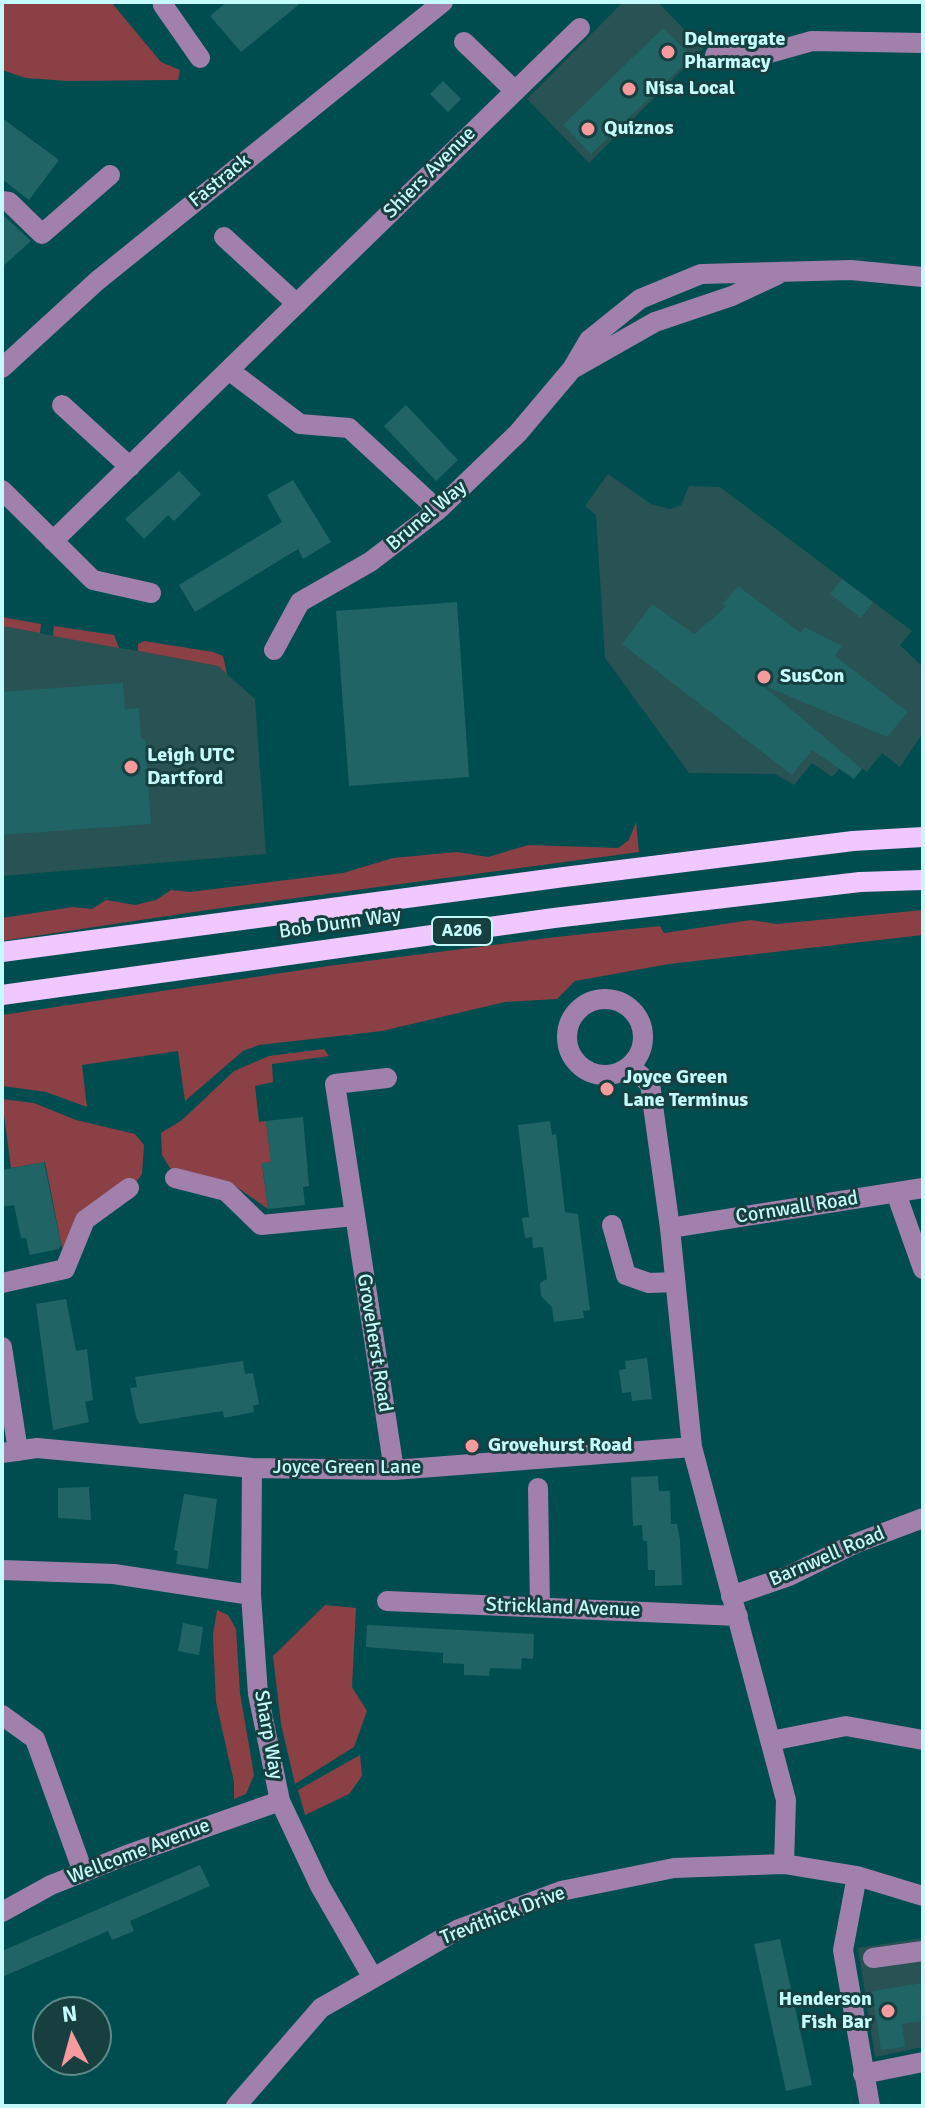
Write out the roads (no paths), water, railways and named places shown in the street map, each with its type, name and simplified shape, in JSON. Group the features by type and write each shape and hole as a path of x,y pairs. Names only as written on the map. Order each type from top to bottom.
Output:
{"main road":[{"name":"Bob Dunn Way","path":"2,952 853,841 923,837"},
{"name":"Bob Dunn Way","path":"2,995 554,918 860,882 923,880"}],"street":[{"path":"165,2 163,5 200,58"},
{"name":"Fastrack","path":"2,368 97,281 443,2"},
{"name":"Shiers Avenue","path":"53,541 580,28"},
{"path":"715,55 762,55 812,41 923,43"},
{"path":"464,42 514,90"},
{"path":"2,201 9,202 42,234 110,175"},
{"path":"224,237 297,304"},
{"name":"Brunel Way","path":"274,650 300,602 370,562 438,510 518,433 572,369 589,340 640,299 701,274 851,270 923,277"},
{"name":"Brunel Way","path":"572,369 655,322 732,296 784,272"},
{"path":"230,371 300,424 349,428 438,510"},
{"path":"62,405 130,467"},
{"path":"2,490 93,580 151,593"},
{"path":"630,1066 650,1084 670,1228 692,1447 786,1800 784,1864"},
{"name":"Groveherst Road","path":"387,1078 335,1084 394,1470"},
{"path":"175,1178 226,1191 261,1225 355,1216"},
{"path":"2,1283 65,1269 85,1220 129,1188"},
{"name":"Cornwall Road","path":"670,1228 923,1188"},
{"path":"896,1193 923,1269"},
{"path":"612,1225 626,1275 649,1283 675,1282"},
{"path":"2,1347 10,1452"},
{"name":"Joyce Green Lane","path":"10,1452 61,1450 252,1468 394,1470 692,1447"},
{"name":"Sharp Way","path":"252,1468 251,1595 258,1694 280,1801 320,1886 373,1978"},
{"path":"538,1488 540,1607"},
{"name":"Barnwell Road","path":"731,1596 789,1576 854,1544 923,1518"},
{"path":"2,1570 114,1574 251,1595"},
{"name":"Strickland Avenue","path":"387,1601 738,1616"},
{"path":"2,1715 35,1739 83,1872"},
{"path":"771,1741 846,1726 923,1740"},
{"name":"Wellcome Avenue","path":"2,1912 83,1872 280,1801"},
{"name":"Trevithick Drive","path":"236,2106 321,2008 459,1929 561,1891 674,1868 784,1864 857,1876 923,1896"},
{"path":"857,1876 843,1950 870,2106"},
{"path":"873,1958 923,1951"},
{"path":"863,2074 923,2062"}],"place":[{"name":"Delmergate Pharmacy","path":"668,52"},
{"name":"Nisa Local","path":"629,89"},
{"name":"Quiznos","path":"588,129"},
{"name":"SusCon","path":"764,677"},
{"name":"Leigh UTC Dartford","path":"131,767"},
{"name":"Joyce Green Lane Terminus","path":"607,1089"},
{"name":"Grovehurst Road","path":"472,1446"},
{"name":"Henderson Fish Bar","path":"888,2011"}]}
